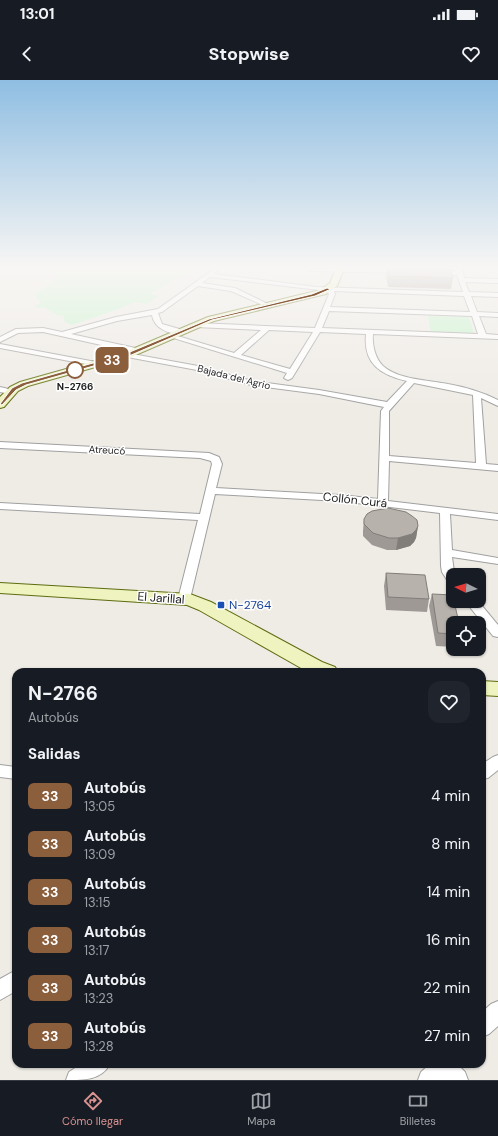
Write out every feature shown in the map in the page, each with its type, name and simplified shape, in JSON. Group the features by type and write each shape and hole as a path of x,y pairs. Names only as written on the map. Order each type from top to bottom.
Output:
{"main road":[{"path":"0,404 5,390 132,353 196,325 228,316"},
{"name":"El Jarillal","path":"0,588 184,599 206,606 318,668"},
{"path":"486,688 498,689"}],"street":[{"path":"63,334 116,319 138,316"},
{"path":"156,316 158,325 176,334 291,372"},
{"path":"282,388 318,330 323,316"},
{"path":"476,316 483,337"},
{"path":"196,325 370,332 424,332 498,337"},
{"path":"236,355 267,328"},
{"name":"Bajada del Agrio","path":"0,340 16,331 43,330 251,383 389,405"},
{"path":"370,332 369,345 374,358 381,368 393,375 477,394 498,402"},
{"path":"0,346 96,364"},
{"path":"383,503 384,415 389,405 412,380"},
{"path":"477,394 481,466"},
{"name":"Atreucó","path":"0,445 200,455 213,457 217,462 211,490"},
{"path":"384,458 498,468"},
{"path":"184,599 211,490"},
{"name":"Collón Curá","path":"211,490 323,497 498,517"},
{"path":"0,506 204,517"},
{"path":"445,511 448,568"},
{"path":"446,552 498,561"},
{"path":"477,608 497,631"},
{"path":"486,770 498,761"},
{"path":"0,771 12,772"},
{"path":"0,990 12,982"},
{"path":"486,1023 498,1011"},
{"path":"77,1080 94,1068"}],"green space":[{"path":"63,316 99,316 72,325 65,322"},
{"path":"428,316 469,317 474,334 431,332"}],"building":[{"path":"388,508 406,512 412,516 417,520 418,526 416,530 412,534 398,538 389,538 373,533 364,524 364,519 367,514 372,511"},
{"path":"386,573 425,575 429,599 388,597"},
{"path":"432,594 446,595 446,608 456,608 457,616 446,616 446,634 438,633"}],"bus line":[{"name":"33","path":"0,404 18,386 127,355 144,349 203,322 228,316"}],"place":[{"name":"N-2766","path":"75,370"},
{"name":"N-2764","path":"221,605"}]}
